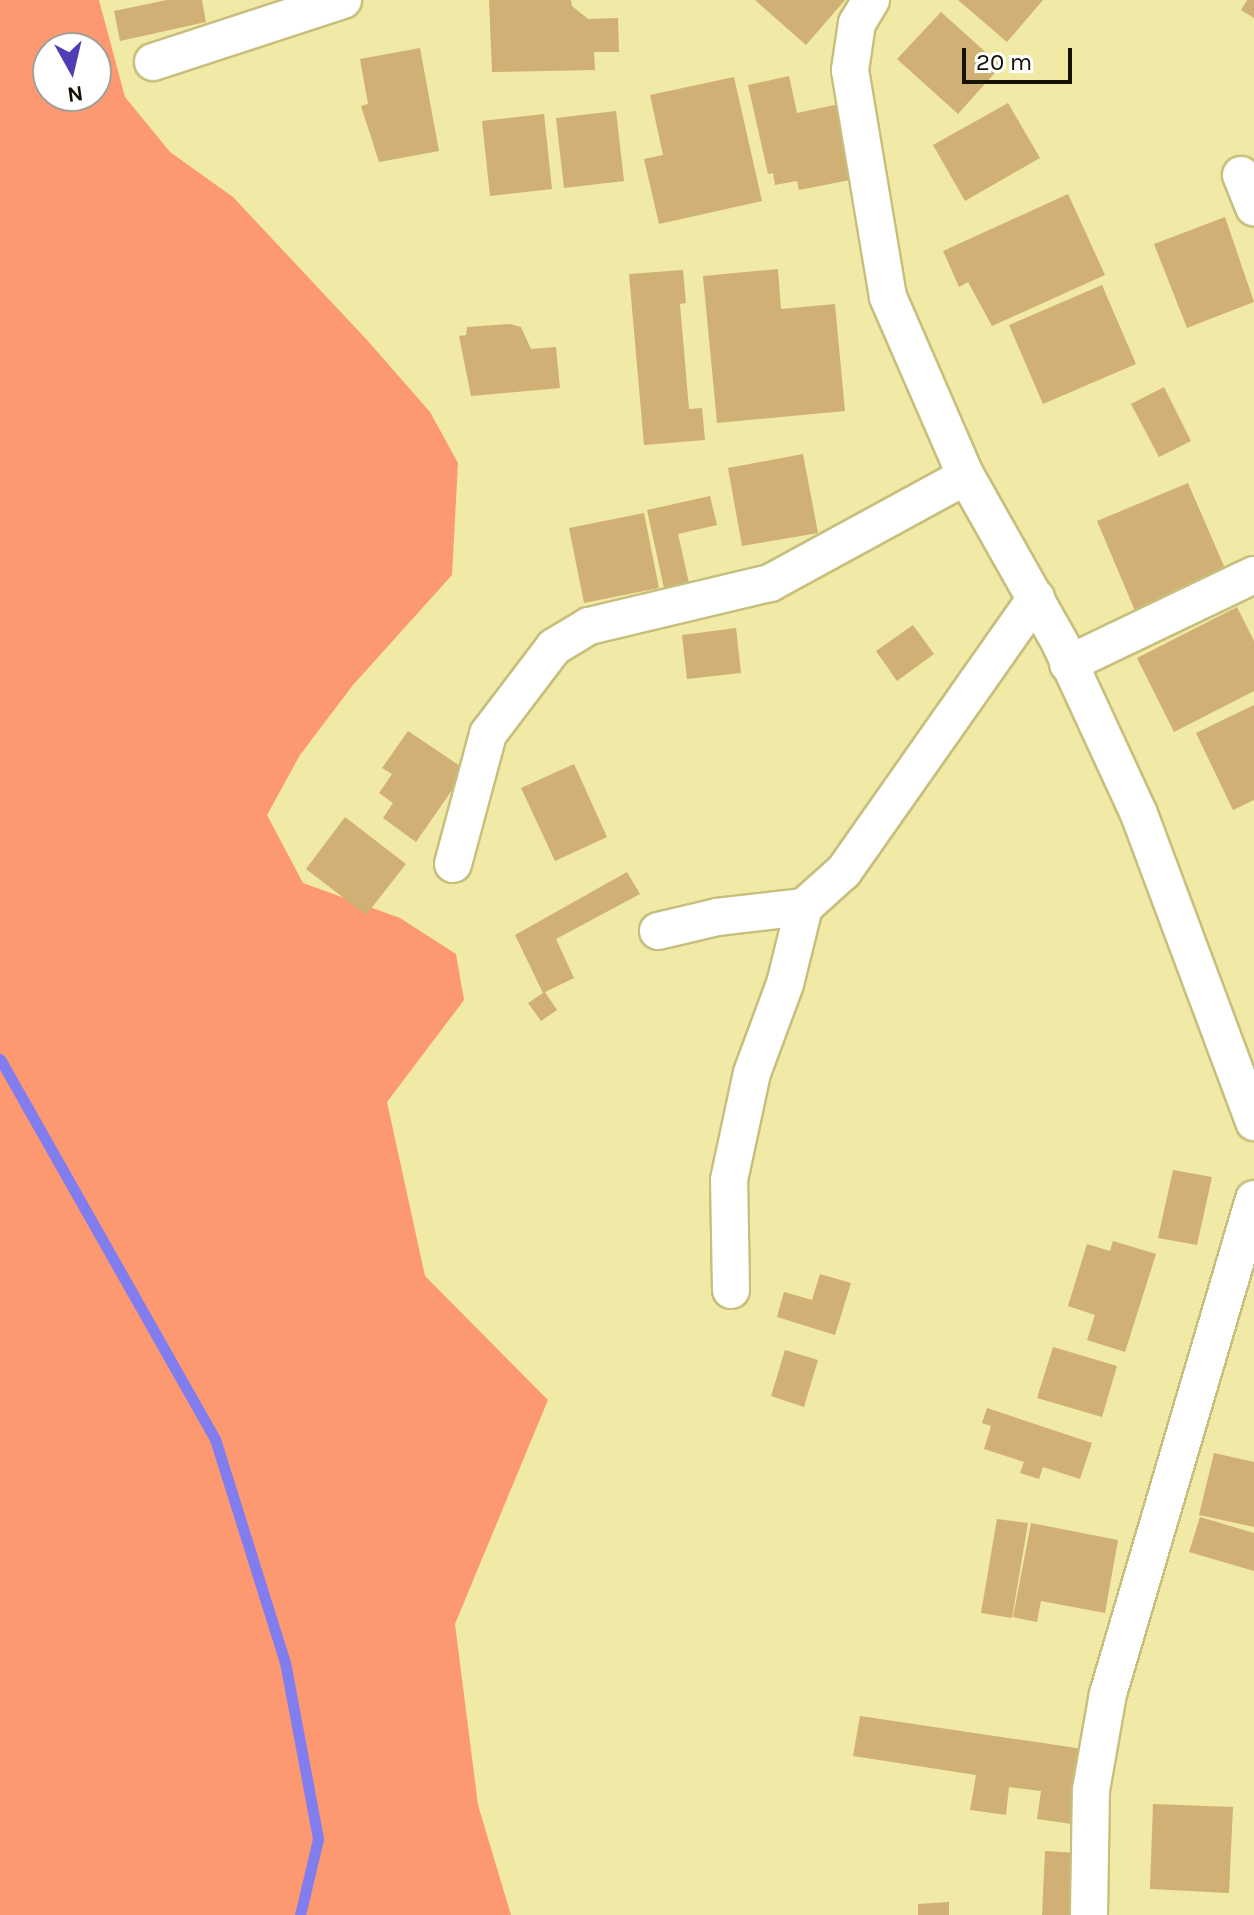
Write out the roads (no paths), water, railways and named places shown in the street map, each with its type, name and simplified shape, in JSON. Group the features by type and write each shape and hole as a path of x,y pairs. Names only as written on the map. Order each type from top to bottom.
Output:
{"street":[{"path":"153,62 343,0"},
{"path":"871,0 857,23 850,70 888,297 966,476 1036,598 1144,828 1254,1122"},
{"path":"453,864 488,734 554,647 589,626 770,583 966,476"},
{"path":"1068,664 1254,575"},
{"path":"731,1290 729,1180 752,1073 785,984 804,907 844,871 1036,598"},
{"path":"658,931 717,917 804,907"},
{"path":"1089,1915 1091,1790 1108,1694 1254,1199"}],"waterway":[{"path":"0,1059 215,1439 285,1662 318,1839 300,1915"}]}
